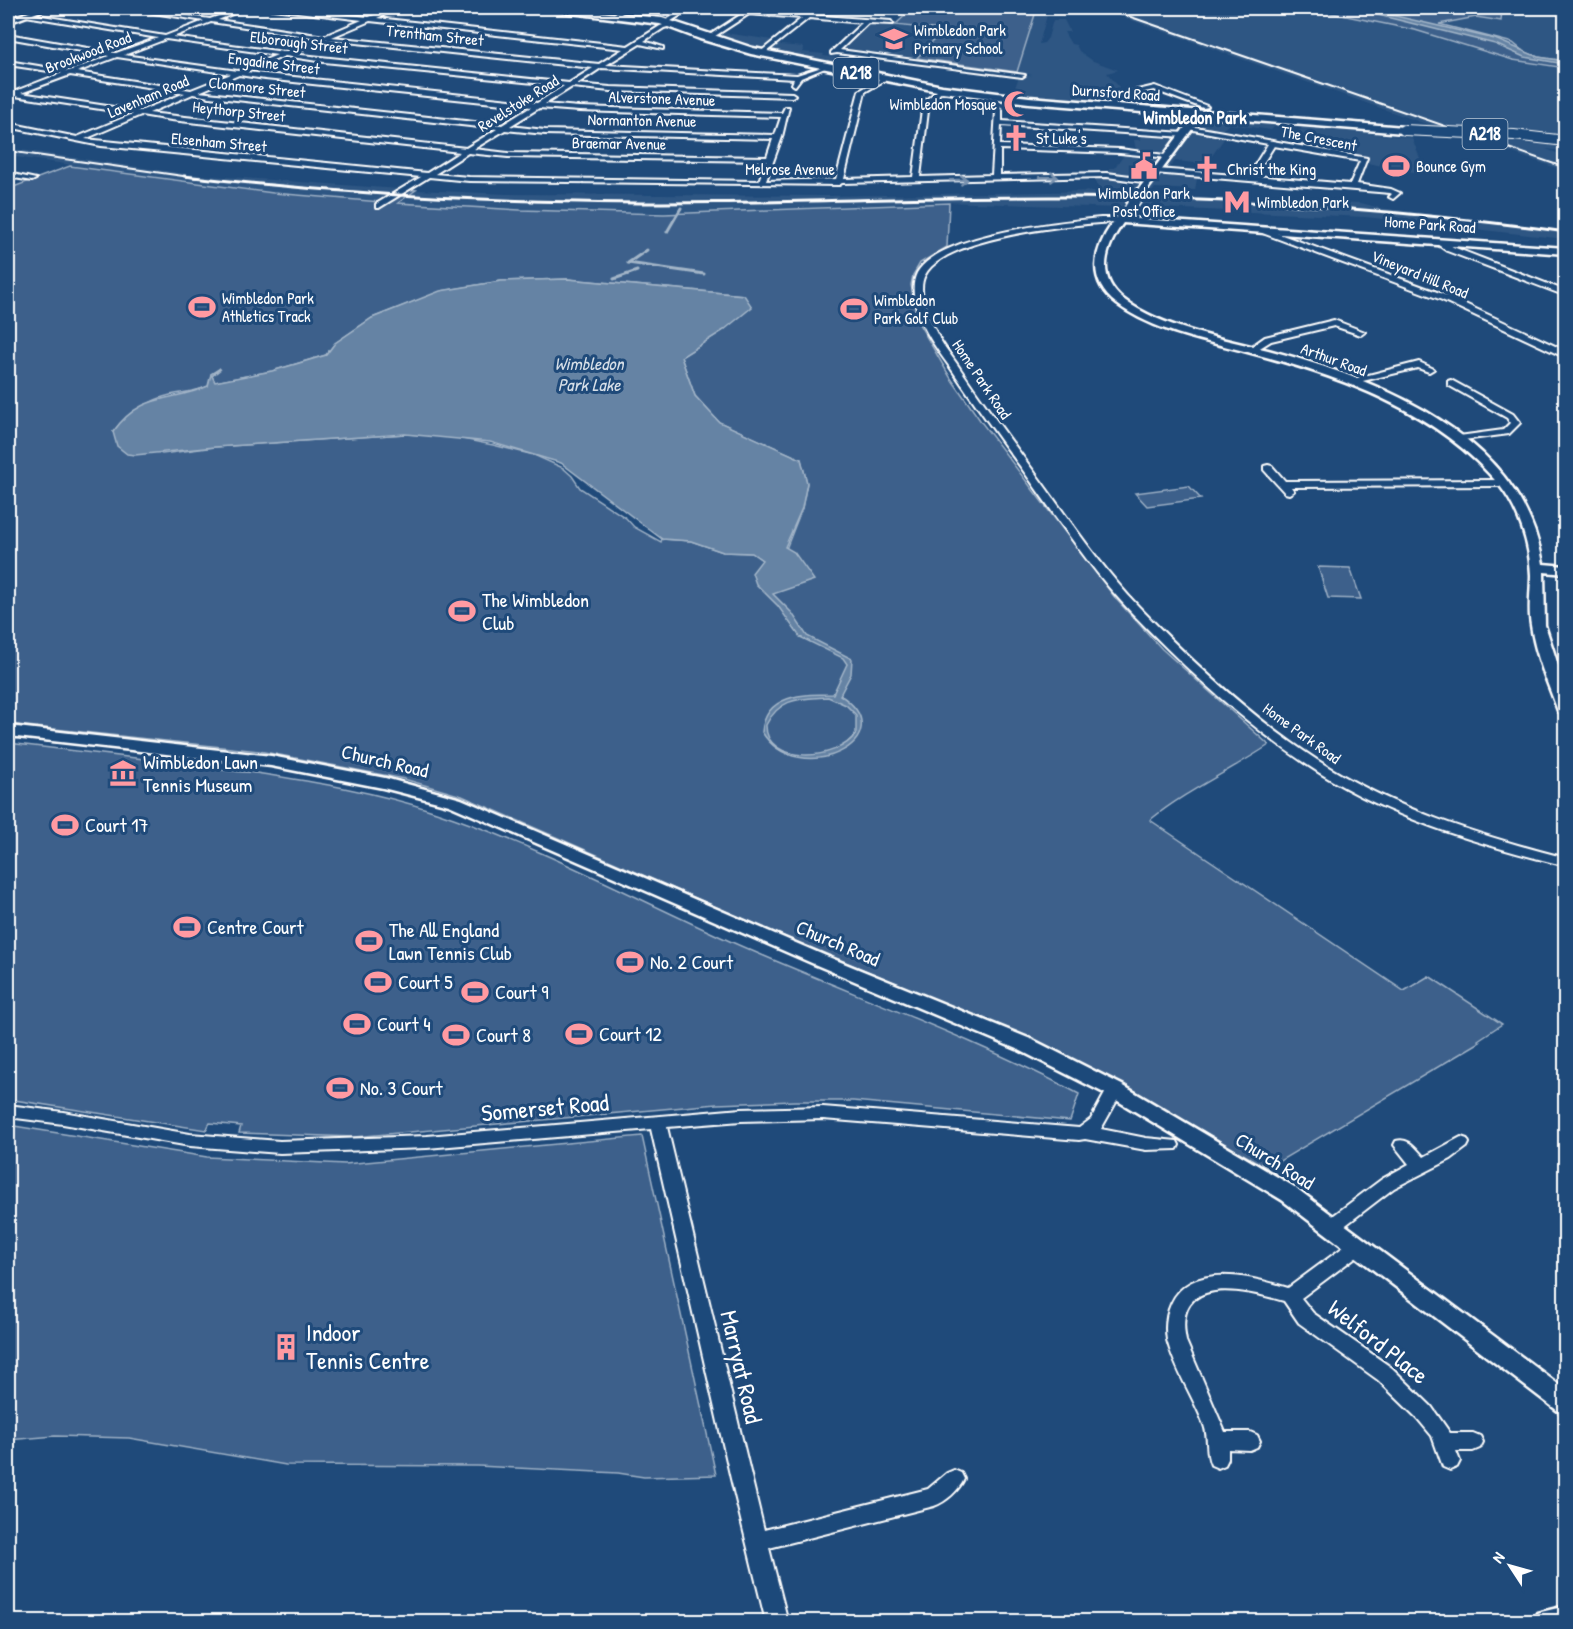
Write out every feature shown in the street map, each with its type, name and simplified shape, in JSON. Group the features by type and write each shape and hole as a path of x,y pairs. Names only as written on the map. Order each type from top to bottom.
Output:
{"main road":[{"name":"A218","path":"535,8 552,8 669,23"},
{"name":"Durnsford Road","path":"669,23 707,39 761,54 883,79 1009,98 1203,110 1362,128 1514,135 1566,141"}],"street":[{"path":"8,21 46,8"},
{"name":"Trentham Street","path":"125,8 325,37 600,66 798,77"},
{"name":"Brookwood Road","path":"10,94 245,8"},
{"path":"273,8 366,21 629,48"},
{"name":"Lavenham Road","path":"76,140 397,8"},
{"path":"614,16 627,8"},
{"name":"Revelstoke Road","path":"379,206 640,42 689,8"},
{"path":"707,39 754,8"},
{"path":"748,12 891,23"},
{"name":"Elborough Street","path":"26,14 164,38 283,55 570,86 792,95"},
{"path":"761,54 807,17"},
{"path":"762,183 798,77 821,66 866,22"},
{"name":"Engadine Street","path":"8,36 117,56 239,73 538,106"},
{"path":"640,42 661,48"},
{"path":"836,51 1022,75"},
{"name":"Clonmore Street","path":"8,63 191,93 505,127"},
{"path":"839,183 862,91 883,79"},
{"path":"1112,106 1114,97 1155,88 1203,110"},
{"path":"916,181 926,102 942,89"},
{"name":"Heythorp Street","path":"10,94 141,113 468,150"},
{"path":"998,178 995,174 999,108 1009,98"},
{"name":"Alverstone Avenue","path":"538,106 579,110 785,115"},
{"name":"Arthur Road","path":"1203,110 1107,238 1099,258 1100,274 1113,295 1144,315 1350,381 1411,409 1459,439 1504,483 1518,503 1528,527 1537,567 1537,615 1549,669 1566,711"},
{"name":"The Crescent","path":"998,123 1187,131 1273,142 1364,160 1353,186"},
{"name":"Elsenham Street","path":"8,125 76,140 430,175"},
{"name":"Normanton Avenue","path":"505,127 545,132 779,136"},
{"path":"1250,179 1273,142"},
{"path":"997,147 1130,151 1168,156"},
{"name":"Braemar Avenue","path":"468,150 519,155 771,159"},
{"path":"1157,171 1353,186 1391,191 1396,193 1393,197"},
{"path":"8,175 32,180"},
{"name":"Melrose Avenue","path":"430,175 478,179 762,183 1107,175 1150,181"},
{"name":"Home Park Road","path":"1566,251 1120,220 1061,225 1000,235 948,252 922,271 918,287 927,322 976,401 1104,573 1133,606 1258,723 1329,773 1391,808 1470,837 1566,862"},
{"name":"Vineyard Hill Road","path":"1260,228 1266,233 1325,252 1445,298 1566,355"},
{"path":"1440,242 1450,249 1566,294"},
{"path":"1252,349 1268,339 1334,323 1361,332"},
{"path":"1350,381 1419,365 1429,369"},
{"path":"1453,386 1510,416 1515,423 1506,432 1459,439"},
{"path":"1268,468 1292,493"},
{"path":"1284,484 1504,483"},
{"path":"1537,567 1566,570"},
{"path":"1549,669 1566,670"},
{"name":"Church Road","path":"8,731 271,761 364,778 455,802 820,960 1026,1045 1115,1090 1289,1194 1566,1404"},
{"path":"1088,1133 1095,1127 1115,1090"},
{"name":"Somerset Road","path":"8,1112 63,1118 190,1140 280,1147 427,1142 741,1115 823,1113 1068,1134 1088,1133 1146,1144 1171,1145"},
{"name":"Marryat Road","path":"658,1123 777,1622"},
{"path":"1332,1226 1395,1179 1421,1165 1444,1157 1461,1143"},
{"path":"1402,1144 1421,1165"},
{"name":"Welford Place","path":"1359,1245 1290,1296 1306,1318 1385,1374 1424,1412 1447,1451 1473,1442"},
{"path":"1250,1441 1218,1449 1177,1341 1177,1311 1184,1298 1195,1288 1215,1285 1274,1290 1290,1296"},
{"path":"757,1541 934,1497 954,1479"},
{"path":"1546,1622 1566,1618"}],"shaded area":[{"path":"913,8 1037,8 1017,72 917,58 943,30 895,25"},
{"path":"1037,8 1049,8 1039,44 1044,43 1048,38 1053,20 1064,20 1070,32 1064,32 1071,44 1076,45 1079,51 1093,61 1118,70 1107,73 1119,87 1106,102 1012,95 1019,77 1032,75 1017,72"},
{"path":"1097,8 1307,8 1415,30 1513,60 1565,68 1565,140 1440,129"},
{"path":"1307,8 1502,8 1501,21 1476,17 1439,24 1513,43 1523,51 1538,57 1565,61 1565,68 1513,60 1415,30"},
{"path":"1502,8 1565,8 1565,61 1538,57 1523,51 1513,43 1437,24 1476,17 1500,21"},
{"name":"Wimbledon Park Primary School","path":"870,23 944,29 917,58 843,49"},
{"path":"725,33 773,40 769,44 804,47 803,52 824,54 823,56 860,60 840,67 718,38"},
{"path":"1200,118 1277,124 1271,130 1229,124 1218,134 1226,136 1206,164 1175,161 1169,169 1198,173 1195,190 1155,188 1149,196 1361,203 1380,208 1565,230 1566,239 1365,217 1139,207 1147,197 1131,196 1120,208 944,202 679,213 520,210 397,203 416,190 507,194 828,196 1101,191 1094,178 1107,178 1111,173 1108,168 1114,168 1126,153 1136,150 1134,140 1140,140 1141,131 1189,138"},
{"path":"1304,126 1412,138 1425,171 1414,172 1367,163 1368,159 1354,155 1287,142"},
{"path":"1457,134 1504,137 1533,145 1514,137 1565,143 1565,151 1546,149 1565,156 1565,171"},
{"path":"8,148 187,174 399,189 381,202 273,193 8,156"},
{"name":"Wimbledon Park Golf Club","path":"70,166 273,193 381,202 399,189 416,190 398,203 520,210 664,214 949,203 947,247 920,263 913,275 911,285 919,324 950,377 982,423 1116,599 1162,649 1269,745 1179,799 1150,820 1404,991 1429,976 1502,1024 1478,1040 1480,1042 1268,1168 1052,1048 776,933 462,796 404,779 259,751 8,724 8,189","holes":["568,279 744,295 724,330 681,357 695,396 719,422 801,459 807,483 802,508 786,549 760,567 762,560 752,553 723,552 691,541 662,539 661,542 634,527 626,518 580,488 563,468 534,455 493,445 447,436 405,434 215,447 162,454 113,432 135,411 149,403 169,395 209,386 211,374 221,369 212,376 215,382 272,371 326,355 335,343 372,318 442,291 501,281"]},
{"path":"1189,486 1201,499 1147,506 1135,493"},
{"path":"1318,567 1350,568 1361,599 1328,598"},
{"name":"The All England Lawn Tennis Club","path":"8,743 256,773 368,793 433,811 548,856 734,943 951,1034 1037,1073 1079,1094 1070,1121 853,1101 794,1101 717,1104 354,1137 239,1133 241,1126 210,1123 206,1130 8,1099"},
{"path":"8,1125 207,1157 345,1164 642,1136 716,1475 644,1477 618,1473 478,1466 286,1465 129,1438 55,1436 8,1440"}],"water":[{"path":"1350,8 1361,8 1495,39 1538,57 1565,61 1565,64 1524,57 1495,44"},
{"name":"Wimbledon Park Lake","path":"567,279 744,295 752,307 724,330 681,357 695,396 719,422 801,459 807,483 802,508 785,547 794,552 814,580 773,594 792,613 807,636 852,659 851,674 840,695 857,712 861,728 854,742 840,752 820,758 799,757 778,749 762,732 765,719 778,703 799,696 833,694 847,664 843,658 800,637 778,606 756,584 752,573 762,560 752,553 723,552 691,541 662,539 561,463 490,442 405,434 135,455 127,454 117,446 113,432 135,410 157,400 208,386 211,374 220,368 212,376 215,382 272,371 326,355 335,343 372,318 440,291 501,281","holes":["828,697 846,705 856,715 856,733 847,743 834,750 819,754 789,753 777,747 769,738 766,725 784,704 800,699"]}],"waterway":[{"path":"667,232 681,208"},
{"path":"647,250 628,263 704,274"},
{"path":"614,279 637,271"}],"railway":[{"path":"1105,8 1566,168"},
{"path":"8,151 197,178"},
{"path":"184,176 381,194 530,201 701,203 1067,197 1255,202 1379,211 1566,232"}],"place":[{"name":"Wimbledon Park Primary School","path":"894,39"},
{"name":"Wimbledon Mosque","path":"1017,104"},
{"name":"St Luke's","path":"1016,138"},
{"name":"Wimbledon Park Post Office","path":"1144,166"},
{"name":"Bounce Gym","path":"1396,166"},
{"name":"Christ the King","path":"1207,169"},
{"name":"Wimbledon Park","path":"1237,202"},
{"name":"Wimbledon Park Athletics Track","path":"202,307"},
{"name":"Wimbledon Park Golf Club","path":"854,309"},
{"name":"The Wimbledon Club","path":"462,611"},
{"name":"Wimbledon Lawn Tennis Museum","path":"123,773"},
{"name":"Court 17","path":"65,825"},
{"name":"Centre Court","path":"187,927"},
{"name":"The All England Lawn Tennis Club","path":"369,941"},
{"name":"No. 2 Court","path":"630,962"},
{"name":"Court 5","path":"378,982"},
{"name":"Court 9","path":"475,992"},
{"name":"Court 4","path":"357,1024"},
{"name":"Court 12","path":"579,1034"},
{"name":"Court 8","path":"456,1035"},
{"name":"No. 3 Court","path":"340,1088"},
{"name":"Indoor Tennis Centre","path":"286,1347"}],"district":[{"name":"Wimbledon Park","path":"1195,118"}]}
